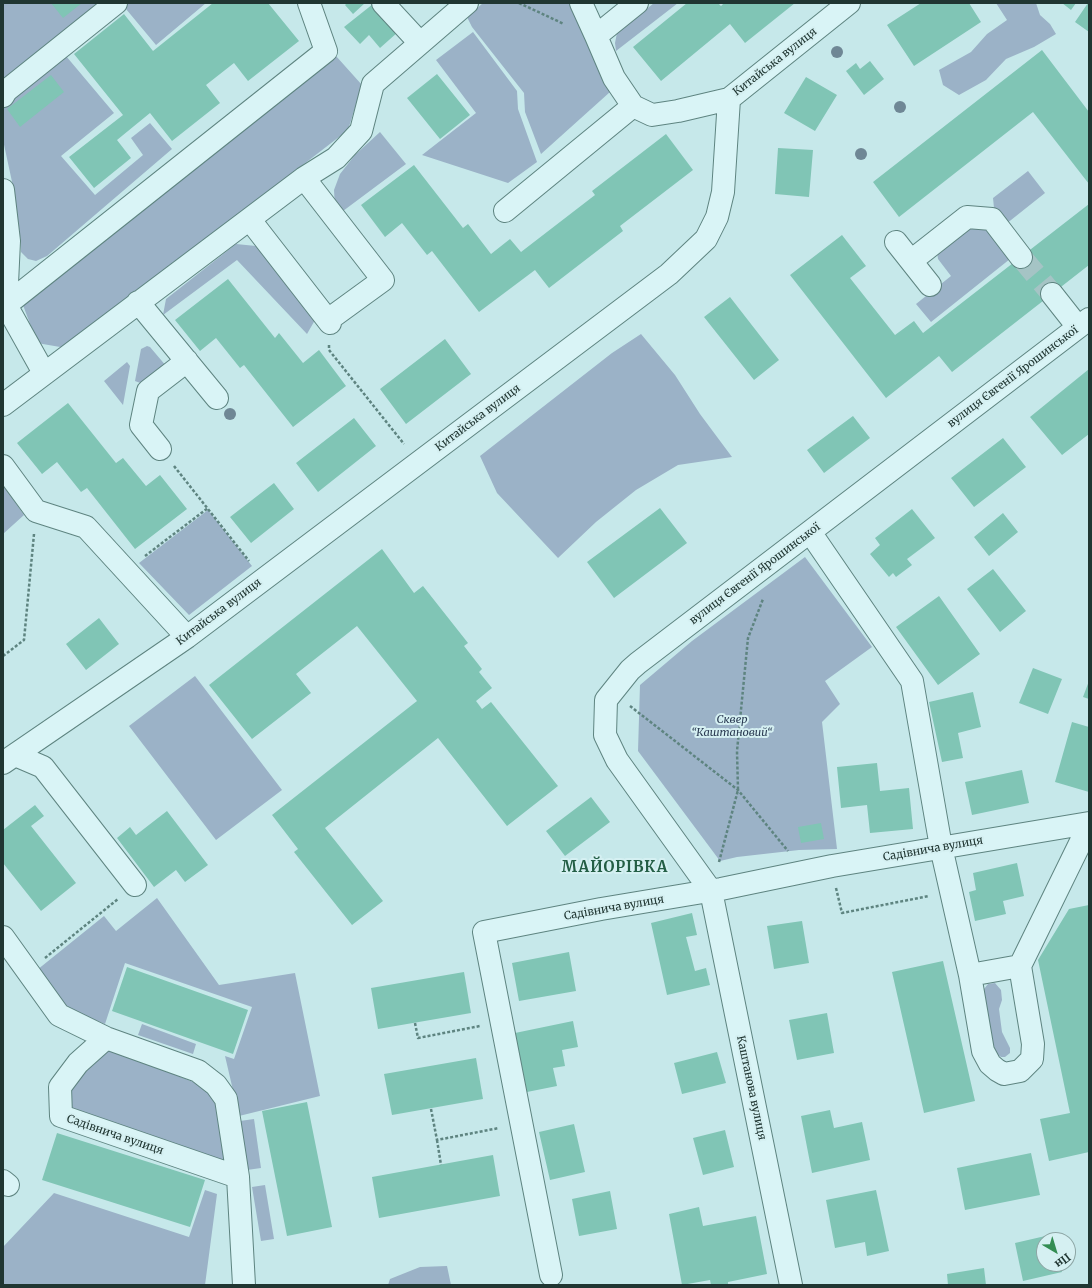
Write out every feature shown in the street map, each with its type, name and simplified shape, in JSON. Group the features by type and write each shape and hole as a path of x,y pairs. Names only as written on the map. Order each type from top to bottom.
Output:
{"street":[{"path":"3,96 6,91 116,3"},
{"path":"6,305 326,51 309,3"},
{"path":"383,3 420,43"},
{"path":"3,405 304,178 336,158 361,131 373,84 467,3"},
{"path":"581,3 614,78 633,106 652,115 678,111 729,98"},
{"path":"596,36 637,3"},
{"name":"Китайська вулиця","path":"9,759 187,637 669,274 706,239 717,217 723,192 729,98 850,3"},
{"path":"505,211 633,106"},
{"path":"250,220 329,321 383,280 304,178"},
{"path":"3,190 10,241 6,305 44,373"},
{"path":"911,261 967,217 992,219 1021,256"},
{"path":"896,242 930,285"},
{"path":"1052,294 1083,323"},
{"path":"138,302 217,398"},
{"name":"вулиця Євгенії Ярошинської","path":"711,891 617,760 605,735 606,700 630,670 638,663 1083,323"},
{"path":"160,449 142,425 148,391 186,361"},
{"path":"3,466 36,512 86,527 187,637"},
{"path":"810,532 912,681 941,847 970,975 986,1058 997,1070 1004,1074 1012,1073 1026,1067 1032,1059 1033,1051 1020,966 1089,824"},
{"path":"9,759 43,767 135,885"},
{"name":"Садівнича вулиця","path":"551,1275 484,932 601,909 711,891 832,866 1089,824"},
{"name":"Каштанова вулиця","path":"711,891 791,1285"},
{"path":"3,937 27,973 59,1016 106,1038 198,1071 216,1085 226,1099 238,1177 244,1285"},
{"path":"970,975 1020,966"},
{"name":"Садівнича вулиця","path":"106,1038 78,1063 60,1086 61,1116 238,1177"}],"path":[{"path":"519,3 584,33 596,36"},
{"path":"329,321 329,350 408,449"},
{"path":"160,449 253,567"},
{"path":"143,558 208,508"},
{"path":"3,656 24,640 36,512"},
{"path":"719,866 738,790 737,751 748,638 759,606 766,594"},
{"path":"629,706 738,790 804,871"},
{"path":"832,866 842,913 951,892"},
{"path":"27,973 135,885"},
{"path":"415,1023 418,1038 502,1022"},
{"path":"431,1109 441,1164"},
{"path":"437,1140 521,1123"}],"green space":[{"path":"3,3 101,3 3,83"},
{"path":"124,3 206,3 156,45 126,9 66,56 114,113 61,156 95,195 143,155 131,138 150,123 172,149 47,256 36,261 28,259 21,252 14,191 3,140 3,106"},
{"path":"483,3 570,3 610,92 541,154 525,112 524,93 472,27 467,17"},
{"path":"654,3 678,3 616,51 615,43 617,33"},
{"path":"996,3 1036,3 1040,15 1050,24 1056,34 1034,47 1006,59 986,80 959,95 943,85 939,70 971,52 987,34 1007,20"},
{"path":"473,32 517,91 518,109 537,162 508,183 422,155 476,113 436,60"},
{"path":"336,56 362,85 348,130 66,348 37,343 23,305"},
{"path":"380,132 406,164 339,214 335,207 334,190 340,174 355,155"},
{"path":"1028,171 1045,193 1006,224 994,208 993,198"},
{"path":"965,227 986,228 1010,259 931,322 916,304 951,276 938,259 937,252"},
{"path":"236,244 256,246 315,320 307,334 237,260 163,315 166,299"},
{"path":"641,334 675,375 700,414 732,457 678,465 636,490 596,522 558,558 497,493 480,456 612,353"},
{"path":"147,346 150,347 167,367 143,384 135,381 141,349"},
{"path":"127,362 130,366 123,405 104,381"},
{"path":"3,485 24,515 3,534"},
{"path":"208,510 252,566 189,615 139,563"},
{"name":"Сквер “Каштановий“","path":"805,557 872,647 825,681 840,704 822,722 837,849 799,850 737,857 720,861 638,751 640,685 692,641"},
{"path":"195,676 282,790 216,840 129,726"},
{"path":"157,898 219,985 295,973 320,1096 239,1116 225,1056 234,1059 252,1007 125,963 105,1024 61,1006 37,970 104,916 116,931"},
{"path":"995,983 1001,990 1002,1000 999,1009 1002,1032 1010,1048 1010,1053 1005,1057 1001,1057 997,1054 992,1041 983,996 984,989 988,984"},
{"path":"142,1024 196,1044 193,1054 138,1035"},
{"path":"106,1047 198,1084 211,1096 218,1108 231,1170 63,1115 80,1065"},
{"path":"254,1119 261,1168 247,1170 240,1121"},
{"path":"265,1185 274,1239 261,1241 252,1187"},
{"path":"205,1190 217,1194 205,1285 3,1285 3,1247 54,1193 189,1237"},
{"path":"447,1266 451,1285 388,1285 390,1279 420,1267"}],"building":[{"path":"51,3 82,3 63,18"},
{"path":"213,3 268,3 299,41 248,81 234,63 206,85 220,103 172,141 150,113 117,140 131,158 94,188 69,157 123,115 74,54 124,14 153,51"},
{"path":"347,3 365,3 353,14 345,5"},
{"path":"687,3 718,3 721,6 724,3 795,3 745,43 730,24 661,81 633,47"},
{"path":"921,3 969,3 981,22 914,66 887,25"},
{"path":"1062,3 1076,3 1071,10"},
{"path":"1089,3 1089,32 1075,22"},
{"path":"373,4 398,32 380,48 369,35 360,44 344,27"},
{"path":"1042,50 1089,112 1089,184 1033,112 899,217 873,182"},
{"path":"870,61 884,79 864,95 846,71 856,63 860,69"},
{"path":"437,74 470,115 440,139 407,98"},
{"path":"51,75 64,92 20,127 7,109"},
{"path":"806,77 837,95 815,131 784,113"},
{"path":"666,134 693,170 620,226 623,231 549,288 535,270 479,312 432,251 427,255 402,223 385,237 361,205 414,165 463,228 468,224 491,254 510,239 521,252 595,195 592,191"},
{"path":"778,148 813,150 809,197 775,194"},
{"path":"1089,204 1089,265 952,372 939,356 886,398 790,275 842,235 866,266 850,278 895,335 914,321 923,333"},
{"path":"228,279 275,338 279,333 303,363 319,350 346,386 293,427 244,365 240,368 216,338 200,351 175,320"},
{"path":"730,297 779,360 754,380 704,317"},
{"path":"445,339 471,374 406,424 380,389"},
{"path":"1089,369 1089,434 1062,455 1030,417"},
{"path":"68,403 116,463 123,458 146,486 160,475 187,509 135,549 87,488 81,492 57,462 42,474 17,443"},
{"path":"853,416 870,438 824,473 807,450"},
{"path":"354,418 376,446 318,492 296,463"},
{"path":"1003,438 1026,467 974,507 951,478"},
{"path":"274,483 294,509 251,543 230,517"},
{"path":"660,508 687,543 614,598 587,562"},
{"path":"912,509 935,538 907,559 912,565 896,577 893,573 889,577 870,554 880,545 875,538"},
{"path":"1003,513 1018,532 989,556 974,537"},
{"path":"382,549 414,593 423,586 468,643 464,646 482,669 479,672 492,688 476,701 482,709 491,702 558,786 507,826 438,738 325,828 383,901 352,925 294,852 298,849 272,815 417,701 357,626 296,674 311,693 252,739 209,685"},
{"path":"993,569 1026,611 1000,632 967,589"},
{"path":"939,596 980,654 938,685 896,627"},
{"path":"99,618 119,644 86,670 66,644"},
{"path":"1033,668 1062,679 1048,714 1019,703"},
{"path":"1089,681 1089,699 1083,697"},
{"path":"973,692 981,727 958,733 963,758 942,762 929,702"},
{"path":"1072,722 1089,727 1089,792 1055,782"},
{"path":"877,763 880,791 909,788 913,829 870,833 867,805 841,808 837,767"},
{"path":"1022,770 1029,803 972,815 965,782"},
{"path":"591,797 610,822 565,856 546,831"},
{"path":"35,805 44,816 31,826 76,883 41,911 3,863 3,830"},
{"path":"167,811 208,865 185,882 176,870 154,887 117,838 130,827 136,835"},
{"path":"821,823 824,839 801,843 798,827"},
{"path":"1017,863 1024,896 1003,901 1006,914 975,921 969,892 976,890 973,873"},
{"path":"1089,905 1089,1152 1049,1161 1040,1119 1070,1113 1038,960 1069,909"},
{"path":"692,913 697,935 686,937 695,971 706,968 710,985 667,995 651,923"},
{"path":"802,921 809,963 774,969 767,926"},
{"path":"569,952 576,991 519,1001 512,963"},
{"path":"943,961 975,1101 924,1113 892,972"},
{"path":"127,967 248,1010 233,1054 112,1011"},
{"path":"464,972 471,1013 378,1029 371,988"},
{"path":"827,1013 834,1053 797,1060 789,1020"},
{"path":"573,1021 578,1047 562,1050 565,1066 553,1068 557,1086 527,1092 515,1033"},
{"path":"717,1052 726,1083 682,1094 674,1063"},
{"path":"476,1058 483,1099 392,1115 384,1074"},
{"path":"307,1102 332,1227 287,1236 262,1111"},
{"path":"830,1110 834,1128 862,1122 870,1160 812,1173 801,1116"},
{"path":"574,1124 585,1172 550,1180 539,1132"},
{"path":"725,1130 734,1167 703,1175 693,1138"},
{"path":"57,1133 205,1180 190,1227 42,1180"},
{"path":"1031,1153 1040,1195 965,1210 957,1168"},
{"path":"493,1155 500,1196 379,1218 372,1177"},
{"path":"876,1190 889,1251 867,1256 865,1242 835,1248 826,1200"},
{"path":"610,1191 617,1229 579,1236 572,1199"},
{"path":"699,1207 703,1226 756,1216 767,1274 728,1282 728,1285 711,1285 710,1280 682,1285 669,1214"},
{"path":"1036,1238 1036,1272 1062,1272 1023,1281 1015,1243"},
{"path":"984,1268 986,1285 948,1285 947,1274"}],"tunnel":[{"path":"1021,257 1052,294"}],"district":[{"name":"МАЙОРІВКА","path":"615,868"}]}
